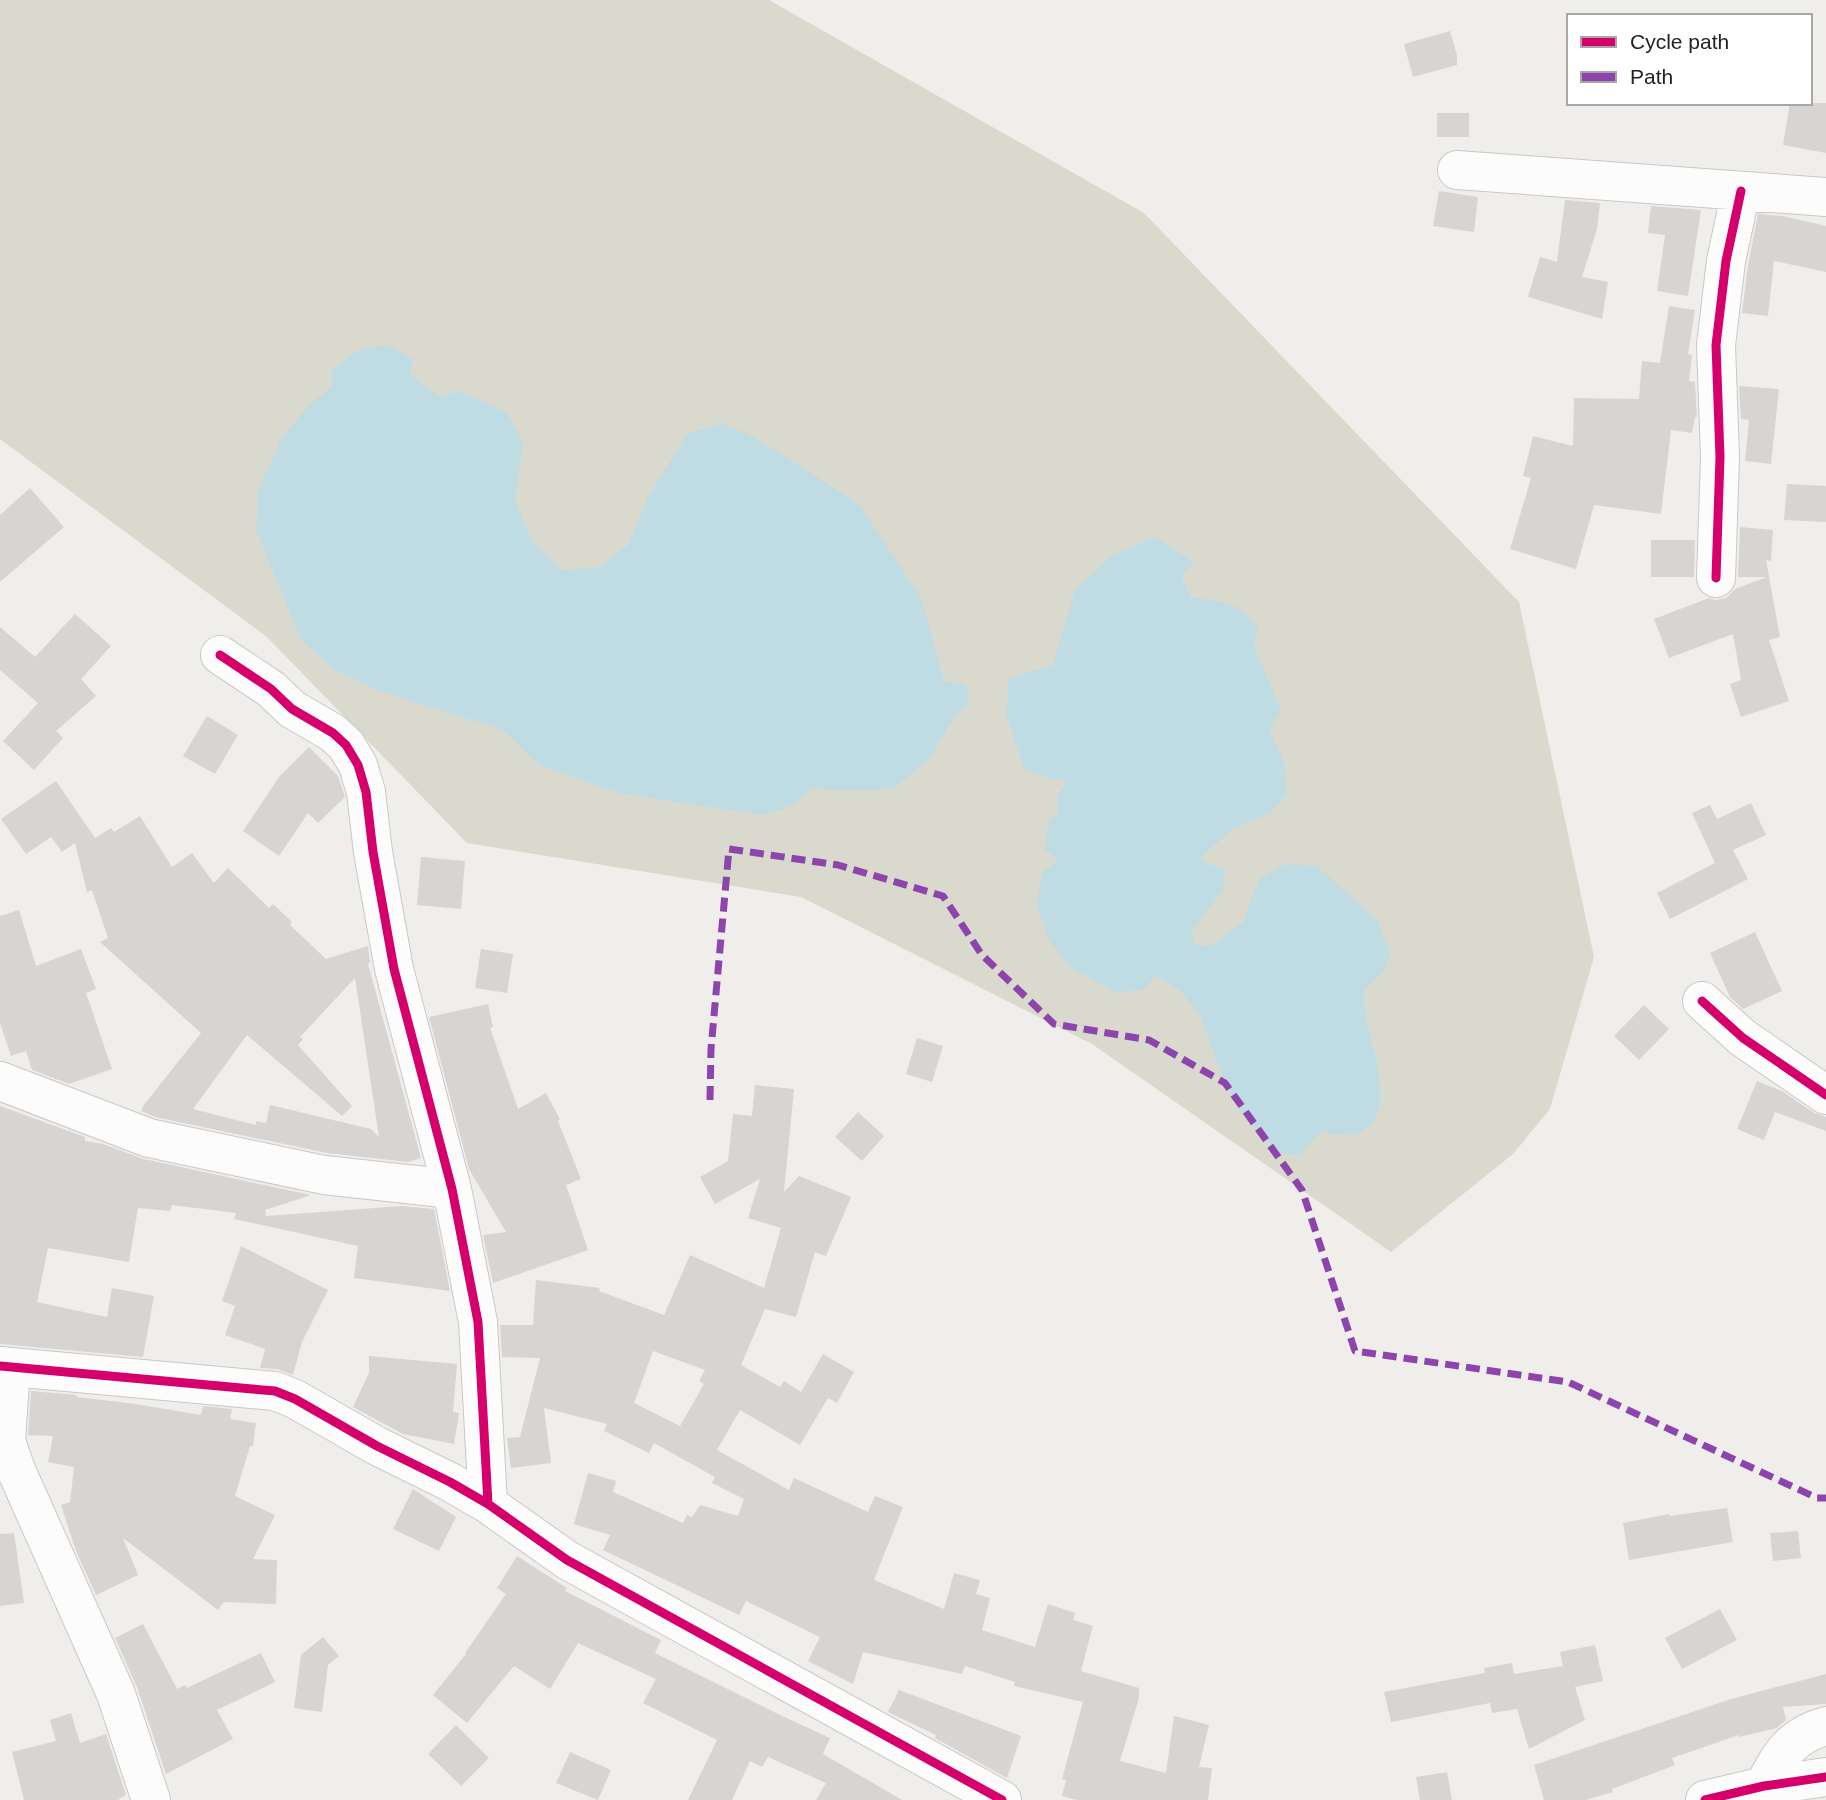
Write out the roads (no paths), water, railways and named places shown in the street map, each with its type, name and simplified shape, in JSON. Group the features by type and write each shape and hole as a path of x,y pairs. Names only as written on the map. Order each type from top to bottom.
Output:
{"street":[{"path":"1457,170 1826,197"},
{"path":"1716,578 1720,457 1716,345 1726,261 1741,191"},
{"path":"220,655 271,689 292,709 333,733 346,745 358,765 366,792 373,852 394,969 452,1189 478,1322 488,1504"},
{"path":"1702,1001 1744,1038 1826,1095"},
{"path":"0,1081 149,1138 324,1175 452,1189"},
{"path":"151,1800 116,1694 16,1471 6,1441 6,1367 275,1391 295,1399 488,1504 566,1560 1002,1800"},
{"path":"1764,1786 1786,1748 1798,1737 1826,1726"},
{"path":"1705,1800 1764,1786 1826,1777"}],"water":[{"path":"388,345 413,360 410,375 440,397 458,391 506,412 523,442 515,503 533,542 562,570 598,568 629,544 648,497 687,434 723,423 755,438 858,503 921,598 944,681 966,685 969,704 954,717 931,757 894,788 811,789 794,805 763,815 619,793 539,765 503,730 380,691 333,669 301,639 256,530 259,488 282,438 308,406 332,387 332,369 360,350"},
{"path":"1155,537 1194,562 1181,576 1191,598 1229,604 1244,613 1258,629 1254,646 1281,711 1269,729 1284,763 1287,794 1271,813 1231,830 1202,856 1206,863 1225,870 1223,890 1192,931 1193,940 1197,946 1209,947 1243,922 1259,879 1287,864 1317,866 1377,920 1390,954 1384,970 1364,991 1365,1013 1380,1079 1378,1112 1371,1124 1358,1133 1344,1135 1320,1132 1300,1155 1279,1153 1239,1110 1225,1083 1199,1013 1179,989 1155,976 1144,989 1115,993 1070,967 1048,939 1037,904 1043,872 1059,860 1045,850 1049,821 1058,813 1057,798 1067,781 1054,780 1024,769 1007,717 1008,679 1053,665 1075,590 1113,555"}]}
